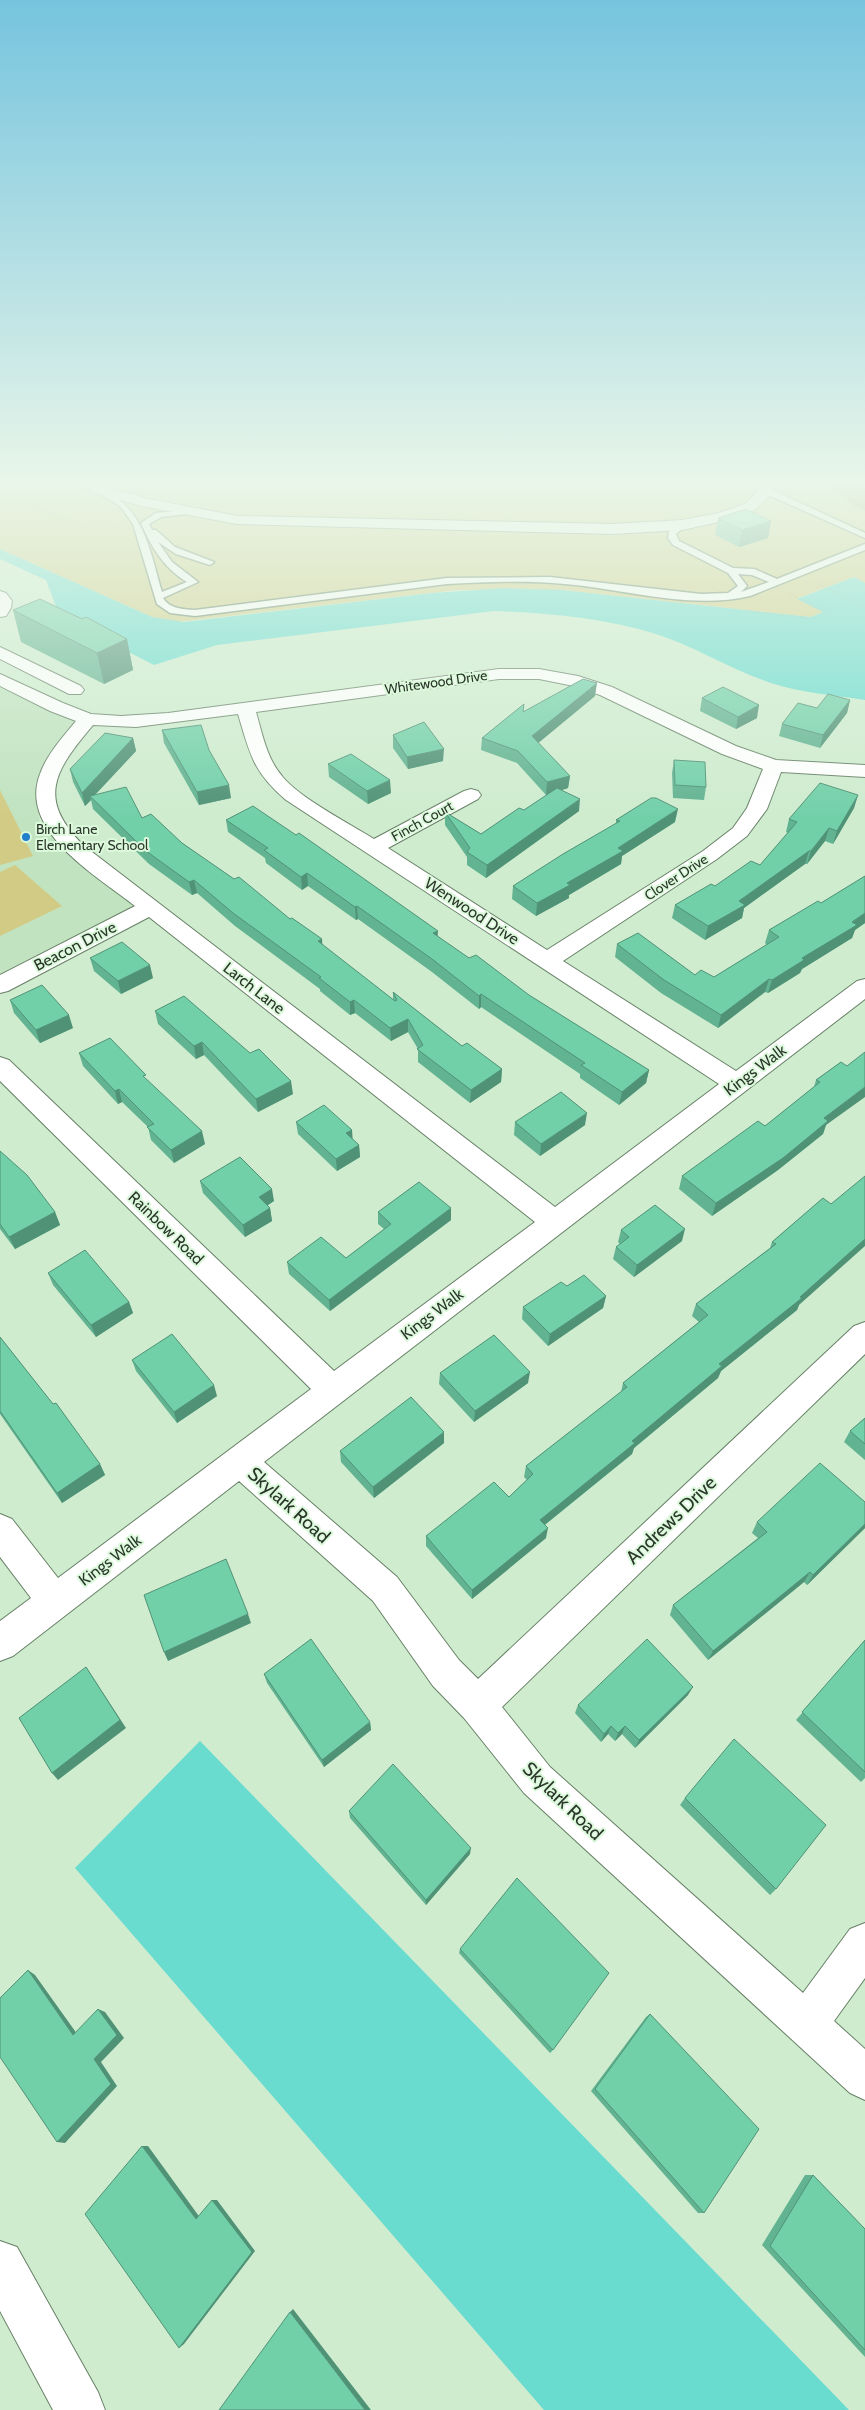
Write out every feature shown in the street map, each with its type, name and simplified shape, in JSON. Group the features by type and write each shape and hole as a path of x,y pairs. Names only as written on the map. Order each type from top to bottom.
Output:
{"street":[{"path":"0,596 4,601 4,608 0,612"},
{"path":"0,652 75,690"},
{"name":"Whitewood Drive","path":"0,679 38,698 88,718 112,722 139,721 245,708 473,676 539,674 572,680 606,691 704,740 774,766 865,771"},
{"name":"Wenwood Drive","path":"245,708 261,758 274,780 294,796 737,1084"},
{"name":"Larch Lane","path":"88,718 61,752 48,776 45,801 48,814 60,832 76,849 554,1221"},
{"name":"Clover Drive","path":"548,960 710,855 740,832 757,809 774,766"},
{"name":"Finch Court","path":"374,848 471,794"},
{"name":"Beacon Drive","path":"0,985 150,907"},
{"name":"Kings Walk","path":"0,1643 865,987"},
{"name":"Rainbow Road","path":"0,1066 333,1390"},
{"name":"Andrews Drive","path":"477,1705 865,1335"},
{"name":"Skylark Road","path":"241,1462 385,1589 446,1673 477,1705 537,1780 865,2078"},
{"path":"0,1530 54,1601"},
{"path":"806,2024 865,1944"},
{"path":"0,2264 80,2410"}],"lane":[{"path":"157,592 160,602 173,611 195,613 357,592"},
{"path":"158,597 169,592"},
{"path":"654,592 696,598 726,598 751,592"},
{"path":"726,598 737,592"}],"path":[{"path":"788,592 827,612"},
{"path":"836,592 864,606"},
{"path":"742,610 809,618"}],"shaded area":[{"path":"97,592 436,592 178,622 152,617"},
{"path":"585,592 813,592 798,598 824,612 811,617"},
{"name":"Birch Lane Elementary School","path":"0,685 78,723 47,760 35,784 40,824 64,850 139,909 0,981"},
{"path":"0,790 33,856 0,865"},
{"path":"15,865 62,906 0,936 0,872"}],"water":[{"path":"51,592 97,592 152,617 184,622 440,592 585,592 811,617 823,612 797,599 814,592 865,592 865,700 806,691 771,683 742,672 671,639 636,628 576,617 494,611 217,645 154,665 60,617"},
{"path":"200,1741 849,2410 544,2410 75,1868"}],"building":[{"path":"40,599 82,619 86,617 127,639 97,653 13,610"},
{"path":"583,679 597,683 532,736 570,776 547,782 518,751 482,738 524,704 523,712"},
{"path":"723,687 759,705 738,717 702,698"},
{"path":"828,694 850,700 823,735 782,724 798,703 817,708"},
{"path":"424,722 444,749 407,757 393,735"},
{"path":"201,725 209,750 229,785 197,792 162,730"},
{"path":"105,733 133,738 82,793 70,769"},
{"path":"351,754 390,780 367,791 328,764"},
{"path":"674,760 705,762 706,787 675,785"},
{"path":"820,783 858,795 837,831 829,828 811,851 739,901 745,905 708,926 675,905 711,884 715,886 751,861 760,865 797,822 789,819"},
{"path":"126,787 142,818 151,814 182,843 234,879 239,877 290,919 292,918 322,939 318,941 395,1001 397,1000 393,992 462,1046 467,1043 502,1069 471,1090 417,1049 423,1045 408,1019 390,1028 354,1000 350,1002 319,978 321,977 233,913 194,880 189,882 146,851 90,796"},
{"path":"557,788 580,799 487,865 467,852 470,848 445,812 481,834 519,808 524,810"},
{"path":"651,798 656,798 678,809 618,848 623,851 567,883 570,885 537,903 513,886 620,821 616,820"},
{"path":"253,806 296,835 299,833 438,931 433,933 469,958 476,955 529,995 649,1070 622,1092 581,1065 585,1063 481,994 479,996 432,959 307,873 301,877 264,850 268,848 226,820"},
{"path":"865,876 865,913 852,922 857,925 802,958 804,960 772,980 769,979 721,1015 664,980 617,944 638,933 695,975 701,970 714,977 779,937 769,930 818,901 821,903"},
{"path":"122,942 150,965 118,981 90,958"},
{"path":"42,985 69,1015 36,1030 10,1000"},
{"path":"184,996 250,1053 259,1049 291,1081 256,1099 202,1042 194,1046 155,1011"},
{"path":"110,1038 146,1075 143,1076 202,1131 171,1150 147,1127 154,1124 119,1089 115,1091 79,1053"},
{"path":"865,1052 865,1087 824,1118 828,1121 783,1158 716,1203 682,1176 758,1121 765,1126 820,1082 816,1080 841,1062 847,1066"},
{"path":"561,1092 587,1113 541,1144 515,1122"},
{"path":"324,1105 352,1130 346,1133 359,1145 336,1159 296,1122"},
{"path":"0,1151 27,1175 55,1212 9,1237 0,1224"},
{"path":"240,1157 272,1189 259,1197 270,1208 243,1225 200,1181"},
{"path":"865,1176 865,1239 800,1297 802,1298 719,1364 722,1366 632,1441 635,1443 540,1520 548,1528 472,1590 426,1536 494,1482 509,1497 533,1474 526,1466 627,1387 623,1383 708,1315 696,1304 776,1244 772,1242 823,1198 831,1204"},
{"path":"419,1182 451,1208 329,1300 287,1262 321,1237 346,1258 391,1224 378,1212"},
{"path":"655,1205 685,1229 637,1265 616,1247 629,1237 621,1230"},
{"path":"85,1250 129,1302 91,1325 48,1273"},
{"path":"584,1275 606,1296 550,1334 523,1307 561,1282 567,1286"},
{"path":"172,1334 214,1385 174,1412 132,1360"},
{"path":"494,1335 530,1372 475,1411 440,1373"},
{"path":"0,1337 53,1404 56,1403 100,1464 57,1493 0,1411"},
{"path":"411,1397 444,1432 373,1487 340,1451"},
{"path":"865,1418 865,1444 850,1431"},
{"path":"820,1463 865,1502 865,1524 813,1575 810,1572 713,1651 673,1605 767,1532 757,1522"},
{"path":"226,1559 248,1614 164,1652 144,1595"},
{"path":"311,1639 370,1722 322,1760 264,1674"},
{"path":"647,1639 693,1687 639,1740 625,1726 618,1733 611,1726 604,1734 578,1705"},
{"path":"865,1640 865,1772 802,1712"},
{"path":"86,1667 120,1720 52,1773 19,1718"},
{"path":"734,1739 826,1825 776,1889 685,1798"},
{"path":"393,1764 471,1848 426,1900 349,1811"},
{"path":"517,1878 609,1973 553,2050 460,1949"},
{"path":"28,1970 73,2035 98,2009 117,2035 94,2059 111,2084 57,2142 0,2057 0,1998"},
{"path":"650,2014 759,2129 704,2213 595,2089"},
{"path":"142,2146 196,2219 212,2200 252,2252 179,2348 85,2214"},
{"path":"813,2175 865,2229 865,2350 770,2246"},
{"path":"290,2312 365,2410 219,2410"}],"place":[{"name":"Birch Lane Elementary School","path":"26,837"}]}
